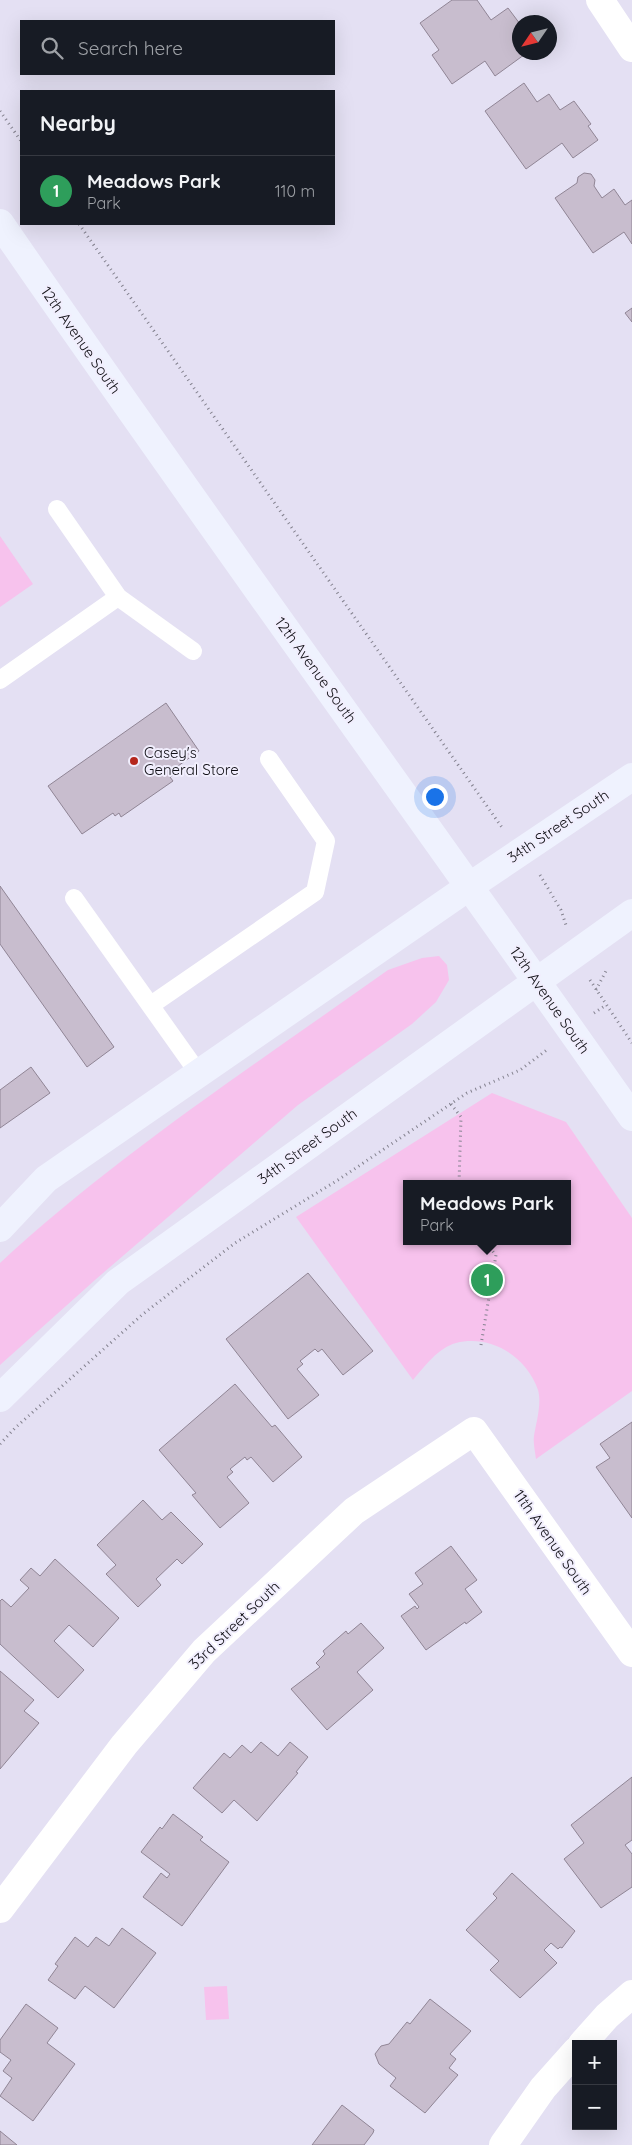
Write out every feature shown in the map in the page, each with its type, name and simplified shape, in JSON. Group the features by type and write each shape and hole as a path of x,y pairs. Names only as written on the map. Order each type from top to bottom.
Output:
{"main road":[{"name":"12th Avenue South","path":"0,223 105,376 537,980 632,1117"},
{"name":"34th Street South","path":"0,1228 46,1179 519,852 632,777"},
{"name":"34th Street South","path":"0,1398 118,1282 632,913"}],"street":[{"path":"600,0 632,48"},
{"name":"11th Avenue South","path":"474,1431 632,1653"},
{"name":"33rd Street South","path":"0,1909 124,1745 204,1651 354,1511 474,1431"},
{"path":"586,2040 607,2016 632,1994"},
{"path":"503,2145 543,2088 572,2055"}],"lane":[{"path":"57,509 118,597 193,652"},
{"path":"0,680 118,597"},
{"path":"151,1005 315,892 326,841 269,759"},
{"path":"74,898 199,1074"}],"path":[{"path":"0,111 20,140"},
{"path":"80,225 519,852 545,881 561,910 574,954 632,1043"},
{"path":"596,990 606,970 612,965"},
{"path":"0,1444 15,1428 143,1314 235,1243 338,1180 467,1093 520,1070 606,1005"},
{"path":"451,1104 461,1117 459,1180"},
{"path":"481,1345 496,1256 487,1245"}],"shaded area":[{"path":"0,536 33,584 0,607"},
{"path":"439,956 447,965 449,980 436,1002 412,1024 298,1105 95,1280 0,1365 0,1263 92,1184 140,1147 189,1110 388,970 422,958"},
{"path":"492,1093 566,1122 632,1218 632,1391 536,1459 534,1439 539,1407 538,1390 533,1378 525,1367 506,1351 482,1342 469,1341 449,1345 427,1363 413,1380 296,1217"},
{"path":"227,1986 229,2019 206,2020 204,1987"}],"building":[{"path":"452,0 477,0 491,20 508,8 513,15 512,60 517,60 495,76 485,61 452,84 432,55 439,50 420,23"},
{"path":"524,83 537,102 549,94 560,110 574,101 591,124 588,126 598,140 573,158 562,143 526,169 485,111"},
{"path":"584,173 591,174 595,180 594,186 602,198 614,189 625,205 632,200 632,244 624,232 593,253 555,198 577,183 578,177"},
{"path":"632,308 632,322 625,313"},
{"name":"Casey's General Store","path":"166,703 199,751 171,771 173,775 170,777 173,781 121,817 119,813 115,816 113,813 82,834 48,786"},
{"path":"0,886 114,1047 87,1067 0,944"},
{"path":"31,1067 50,1093 0,1128 0,1090"},
{"path":"308,1273 373,1351 343,1375 322,1349 318,1352 315,1349 300,1361 303,1364 297,1369 319,1395 288,1419 226,1339"},
{"path":"235,1384 272,1427 275,1425 302,1457 273,1482 251,1457 247,1460 245,1457 230,1469 233,1472 227,1477 249,1503 220,1528 192,1495 196,1493 159,1450"},
{"path":"632,1422 632,1518 596,1467 610,1458 600,1444"},
{"path":"143,1500 162,1520 171,1512 203,1544 182,1564 177,1559 156,1579 161,1585 138,1607 106,1574 116,1565 97,1545"},
{"path":"451,1546 477,1580 465,1589 482,1612 426,1650 401,1616 415,1606 417,1609 419,1607 409,1594 423,1584 415,1573"},
{"path":"55,1559 119,1618 93,1647 69,1625 54,1641 84,1670 58,1698 0,1644 0,1601 2,1599 11,1607 29,1588 20,1580 31,1568 40,1576"},
{"path":"361,1623 384,1648 357,1672 373,1690 327,1730 291,1689 320,1667 316,1663 325,1654 323,1651 346,1631 348,1634"},
{"path":"0,1671 34,1700 24,1711 39,1723 0,1769"},
{"path":"261,1742 278,1756 290,1742 308,1757 296,1772 298,1773 257,1821 234,1800 222,1813 193,1788 224,1753 230,1758 242,1745 251,1753"},
{"path":"632,1777 632,1840 625,1845 632,1854 632,1887 601,1908 564,1859 584,1843 571,1825"},
{"path":"173,1814 203,1837 200,1840 229,1862 182,1926 143,1897 161,1873 167,1878 170,1874 141,1852 160,1827 162,1829"},
{"path":"512,1873 575,1931 562,1948 558,1949 551,1943 544,1950 557,1963 520,1998 490,1970 499,1961 466,1930 497,1898 493,1894"},
{"path":"122,1928 156,1953 114,2008 85,1986 75,1999 48,1980 58,1966 55,1964 75,1937 88,1947 96,1937 109,1946"},
{"path":"430,1999 471,2031 450,2054 456,2059 449,2068 458,2075 425,2113 390,2086 396,2078 379,2064 375,2054 381,2046 389,2044 407,2022 410,2024"},
{"path":"26,2004 58,2028 47,2043 75,2064 33,2121 0,2096 12,2078 3,2071 11,2060 0,2052 0,2040"},
{"path":"342,2105 374,2130 364,2145 312,2145"},
{"path":"0,2131 17,2145 0,2145"}],"place":[{"name":"Casey's General Store","path":"134,761"},
{"name":"Meadows Park","path":"487,1280"}]}
